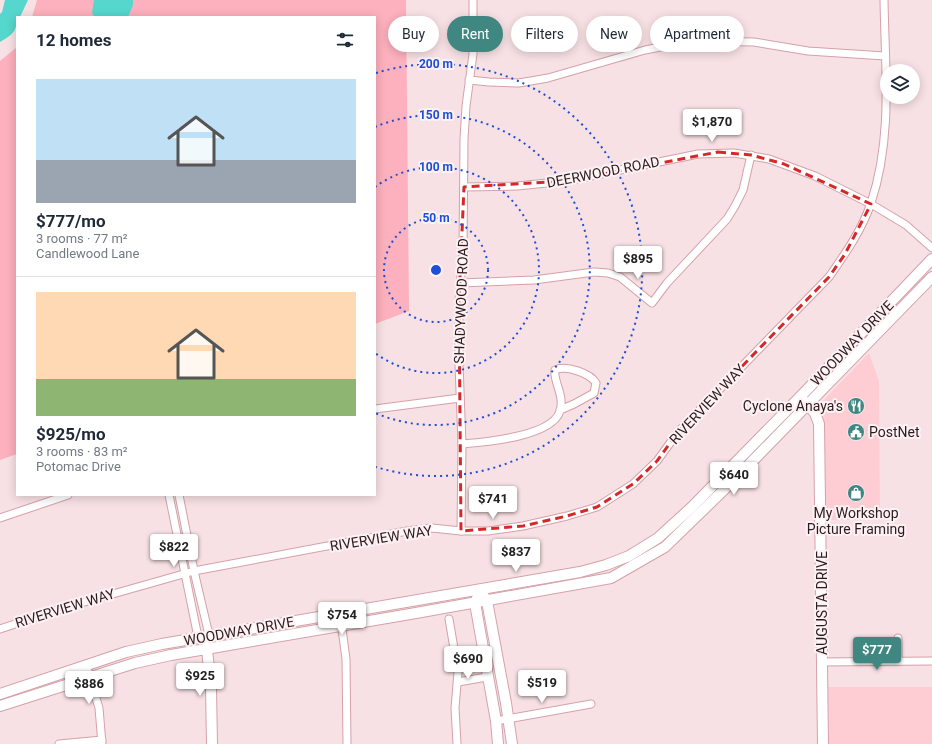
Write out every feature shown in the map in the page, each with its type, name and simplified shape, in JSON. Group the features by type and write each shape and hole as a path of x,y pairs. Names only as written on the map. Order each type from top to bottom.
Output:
{"main road":[{"name":"WOODWAY DRIVE","path":"0,694 126,652 209,635 340,614 580,572 606,565 629,556 658,538 728,470 932,259"},
{"name":"WOODWAY DRIVE","path":"0,706 135,663 611,578 665,548 808,405 932,277"},
{"path":"865,329 873,337"},
{"name":"AUGUSTA DRIVE","path":"801,396 815,413 819,424 822,554 823,744"},
{"path":"728,470 736,478"},
{"path":"580,572 581,584"},
{"path":"480,590 487,601 512,744"},
{"path":"480,590 475,603 496,722 498,744"},
{"path":"209,635 207,649 211,689 212,744"},
{"path":"198,637 207,649"}],"street":[{"name":"SHADYWOOD ROAD","path":"461,531 462,444 459,301 463,249 464,139 469,80 473,54 473,0"},
{"name":"RIVERVIEW WAY","path":"0,629 67,607 194,571 407,531 432,528 461,531 488,531 523,526 567,516 597,507 633,484 657,461 678,432 829,277 845,254 858,231 871,204 884,152 886,101 884,0"},
{"path":"469,80 519,83 548,78 645,50 691,41 754,42 808,51 885,56"},
{"name":"DEERWOOD ROAD","path":"464,187 517,186 567,181 698,154 734,153 751,155 784,164 815,176 871,204 906,225 932,248"},
{"path":"461,283 534,280 594,272 608,273 620,277 652,303 667,283 727,219 743,190 751,155"},
{"path":"462,444 498,440 523,435 543,428 556,418 560,410 560,392 554,374 555,370 560,368 566,369 591,376 596,383 594,393 560,410"},
{"path":"376,409 460,398"},
{"path":"0,518 65,496"},
{"path":"169,496 198,637"},
{"path":"180,496 194,571 209,635"},
{"path":"340,614 343,625 346,659 347,744"},
{"path":"449,619 457,662 458,682 455,708 457,744"},
{"path":"898,638 898,661"},
{"path":"822,662 932,661"},
{"path":"59,744 102,742 99,708 86,665"},
{"path":"458,682 487,677"},
{"path":"496,722 591,704"}],"highlighted area":[{"path":"718,152 751,155 784,164 871,204 845,254 829,277 678,432 657,461 633,484 597,507 567,516 523,526 461,531 459,301 464,187 567,181"}],"shaded area":[{"path":"37,0 406,0 406,16 388,16 388,52 407,52 409,311 376,324 376,16 32,16"},
{"path":"16,48 16,454 0,460 0,61"},
{"path":"869,353 879,381 880,520 825,520 823,401"},
{"path":"828,687 932,687 932,744 829,744"}],"water":[{"path":"5,0 28,0 20,16 16,16 15,30 0,42 0,14 2,12"},
{"path":"94,0 133,0 133,5 128,16 94,16 92,12"}],"place":[{"name":"Cyclone Anaya's","path":"856,406"},
{"name":"PostNet","path":"856,432"},
{"name":"My Workshop Picture Framing","path":"856,493"}]}
